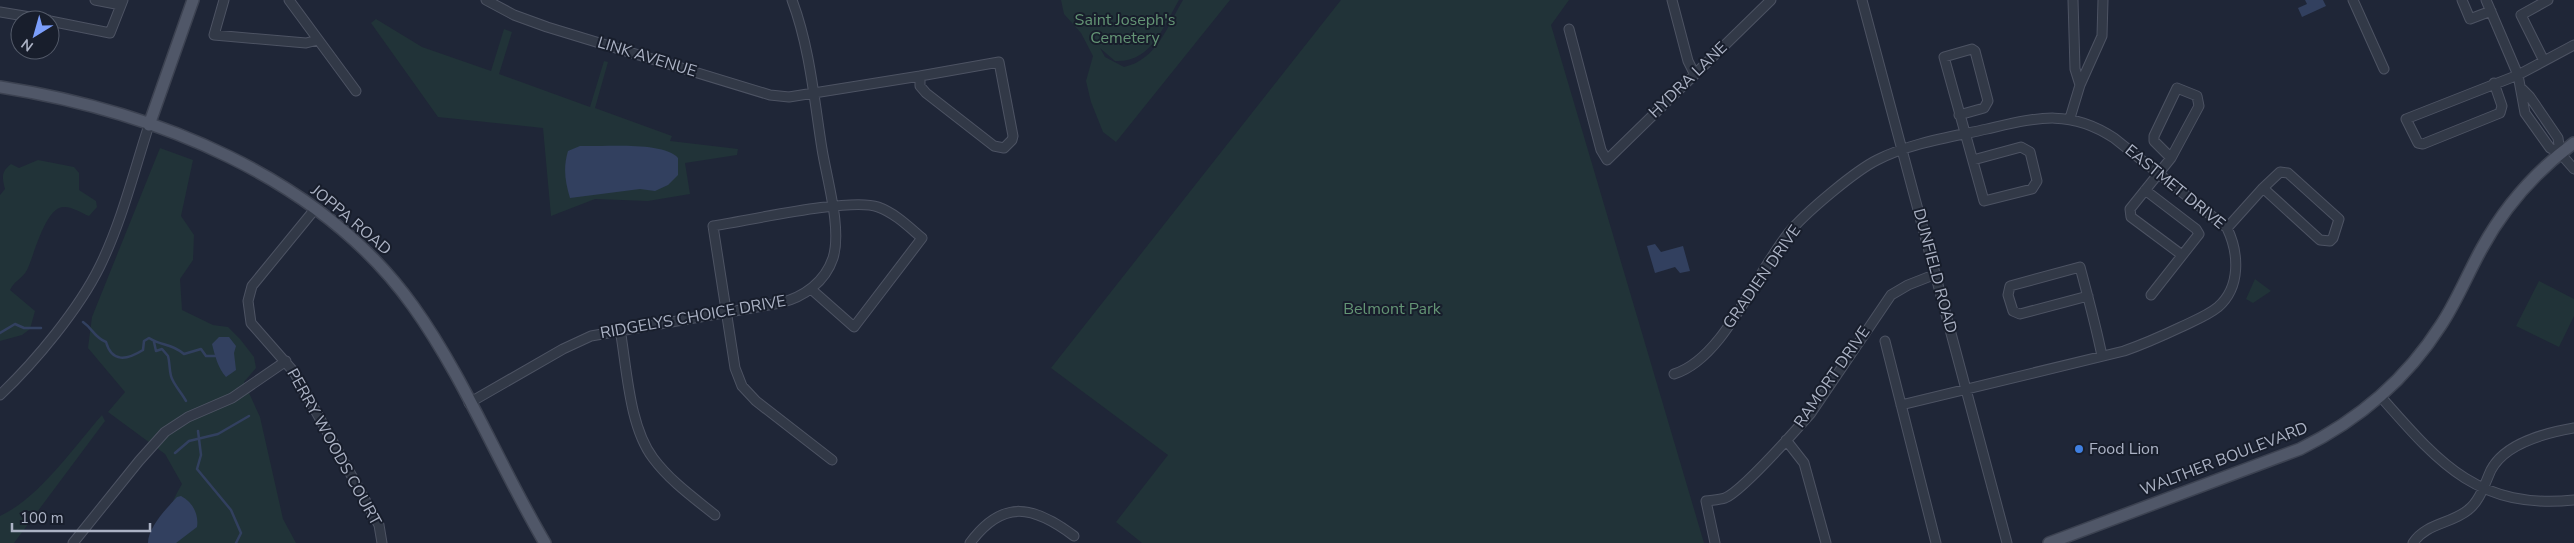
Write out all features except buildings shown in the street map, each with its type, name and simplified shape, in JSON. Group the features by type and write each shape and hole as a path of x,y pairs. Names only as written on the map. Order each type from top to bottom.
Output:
{"main road":[{"path":"149,124 193,0"},
{"name":"JOPPA ROAD","path":"0,87 73,102 149,124 202,146 251,169 315,209 360,246 401,290 433,336 545,543"},
{"name":"WALTHER BOULEVARD","path":"2049,543 2300,449 2340,428 2381,397 2414,363 2442,325 2482,248 2510,203 2560,153 2574,143"}],"street":[{"path":"60,22 110,33 122,3 95,0"},
{"path":"224,0 214,35 306,43 318,40"},
{"path":"289,0 356,91"},
{"name":"LINK AVENUE","path":"486,0 514,15 546,27 770,95 789,97 813,94 999,62 1012,136 1008,145 1004,148 994,146 926,93 920,86 920,76"},
{"name":"RIDGELYS CHOICE DRIVE","path":"469,403 578,341 620,329 789,300 811,289 826,272 832,259 836,240 832,207 806,44 792,0"},
{"path":"1672,0 1688,61 1694,73"},
{"name":"HYDRA LANE","path":"1569,29 1601,150 1607,160 1694,73 1771,0"},
{"name":"DUNFIELD ROAD","path":"1862,0 2007,543"},
{"path":"2073,0 2075,70 2080,85"},
{"path":"2070,118 2080,85 2102,36 2103,0"},
{"path":"2353,0 2384,69"},
{"path":"2462,0 2470,19 2492,10"},
{"path":"2486,0 2492,10 2518,75 2525,113 2550,148 2560,153 2574,169"},
{"path":"2544,61 2521,15 2548,0"},
{"path":"2494,83 2502,106 2500,113 2423,144 2418,143 2406,119 2494,83 2518,75 2574,45"},
{"path":"1959,115 1984,108 1988,101 1975,51 1972,49 1944,57 1959,115 1964,134 1984,201 2032,189 2037,181 2030,152 2022,147 1973,160"},
{"path":"2171,158 2154,141 2154,136 2177,88 2197,96 2199,106 2171,158 2130,210 2131,217 2182,256"},
{"path":"2522,89 2530,97 2558,138 2560,153"},
{"name":"EASTMET DRIVE","path":"1901,405 2102,356 2153,340 2208,314 2222,302 2232,286 2236,261 2233,240 2227,228 2106,133 2070,118 2052,117 2027,120 1903,150"},
{"path":"0,395 39,353 72,311 92,281 117,224 149,124"},
{"name":"GRADIEN DRIVE","path":"1674,374 1695,364 1718,339 1797,225 1877,160 1903,150"},
{"path":"2227,228 2263,188 2280,172 2288,173 2339,219 2333,238 2330,241 2320,240 2263,188"},
{"path":"2146,190 2196,229 2199,234 2151,295"},
{"path":"811,289 854,327 922,238 896,217 877,207 866,204 832,207 713,226 735,368 742,386 756,400 832,460"},
{"name":"PERRY WOODS COURT","path":"315,209 257,280 248,301 249,317 254,328 286,361 363,495 381,530 382,543"},
{"path":"2088,296 2016,314 2008,295 2010,286 2080,267 2088,296 2102,356"},
{"name":"RAMORT DRIVE","path":"1716,543 1706,501 1718,500 1732,494 1811,413 1891,295 1908,284 1936,274"},
{"path":"620,329 635,417 646,446 665,472 715,515"},
{"path":"1885,341 1936,543"},
{"path":"73,543 126,475 164,432 188,417 232,398 286,361"},
{"path":"2381,397 2436,459 2482,488 2527,501 2574,500"},
{"path":"2413,543 2424,531 2468,510 2492,468 2505,452 2554,432 2574,428"},
{"path":"1786,440 1804,463 1826,543"},
{"path":"970,543 981,528 993,519 1022,511 1031,511 1048,518 1074,536"}],"green space":[{"name":"Saint Joseph's Cemetery","path":"1061,0 1179,0 1161,32 1147,50 1138,56 1127,60 1115,61 1100,48 1105,57 1124,67 1145,57 1153,49 1183,0 1230,0 1116,142 1103,132 1091,102 1086,81 1093,56 1081,33 1064,14"},
{"name":"Belmont Park","path":"1341,0 1569,0 1551,25 1704,543 1142,543 1116,522 1168,455 1051,368"},
{"path":"376,19 422,47 491,71 504,29 512,32 499,74 590,107 604,61 608,62 595,108 672,136 670,141 738,149 737,155 685,163 690,194 648,201 595,199 551,216 543,128 438,117 371,23"},
{"path":"160,148 193,160 181,216 194,235 193,260 180,279 182,310 213,325 228,327 254,357 256,368 244,382 260,417 283,519 296,543 172,543 169,526 171,506 182,484 165,454 108,412 125,392 88,348 92,317"},
{"path":"38,160 74,167 79,173 79,190 96,201 97,207 89,216 66,207 57,209 51,215 41,234 27,270 10,290 35,311 30,329 22,335 0,341 0,195 5,189 3,175 11,164 19,168"},
{"path":"2255,279 2271,291 2253,303 2246,299"},
{"path":"2539,281 2574,299 2574,316 2559,347 2516,326"},
{"path":"102,415 105,421 14,543 0,543 0,516 14,508 42,485"}],"water":[{"path":"2305,0 2323,0 2326,6 2302,17 2298,8 2307,4"},
{"path":"580,146 632,146 660,149 678,158 678,175 668,185 655,191 640,189 570,198 565,175 566,157 568,151"},
{"path":"1655,244 1661,252 1683,246 1690,271 1680,273 1675,267 1655,273 1647,246"},
{"path":"219,337 229,337 236,346 234,353 236,370 226,377 219,366 212,344"},
{"path":"181,496 194,509 197,527 176,543 148,543 151,531 159,518 177,497"}],"waterway":[{"path":"83,322 99,338 106,342 112,354 121,358 131,356 143,350 144,341 149,338 175,348 184,354 201,349 206,356 215,356"},
{"path":"0,333 15,324 24,328 41,328"},
{"path":"154,342 156,351 162,349 168,356 172,379 186,401"},
{"path":"175,453 189,441 218,434 249,416"},
{"path":"198,431 201,455 197,469 231,510 241,533 236,543"}],"place":[{"name":"Food Lion","path":"2079,449"}]}
